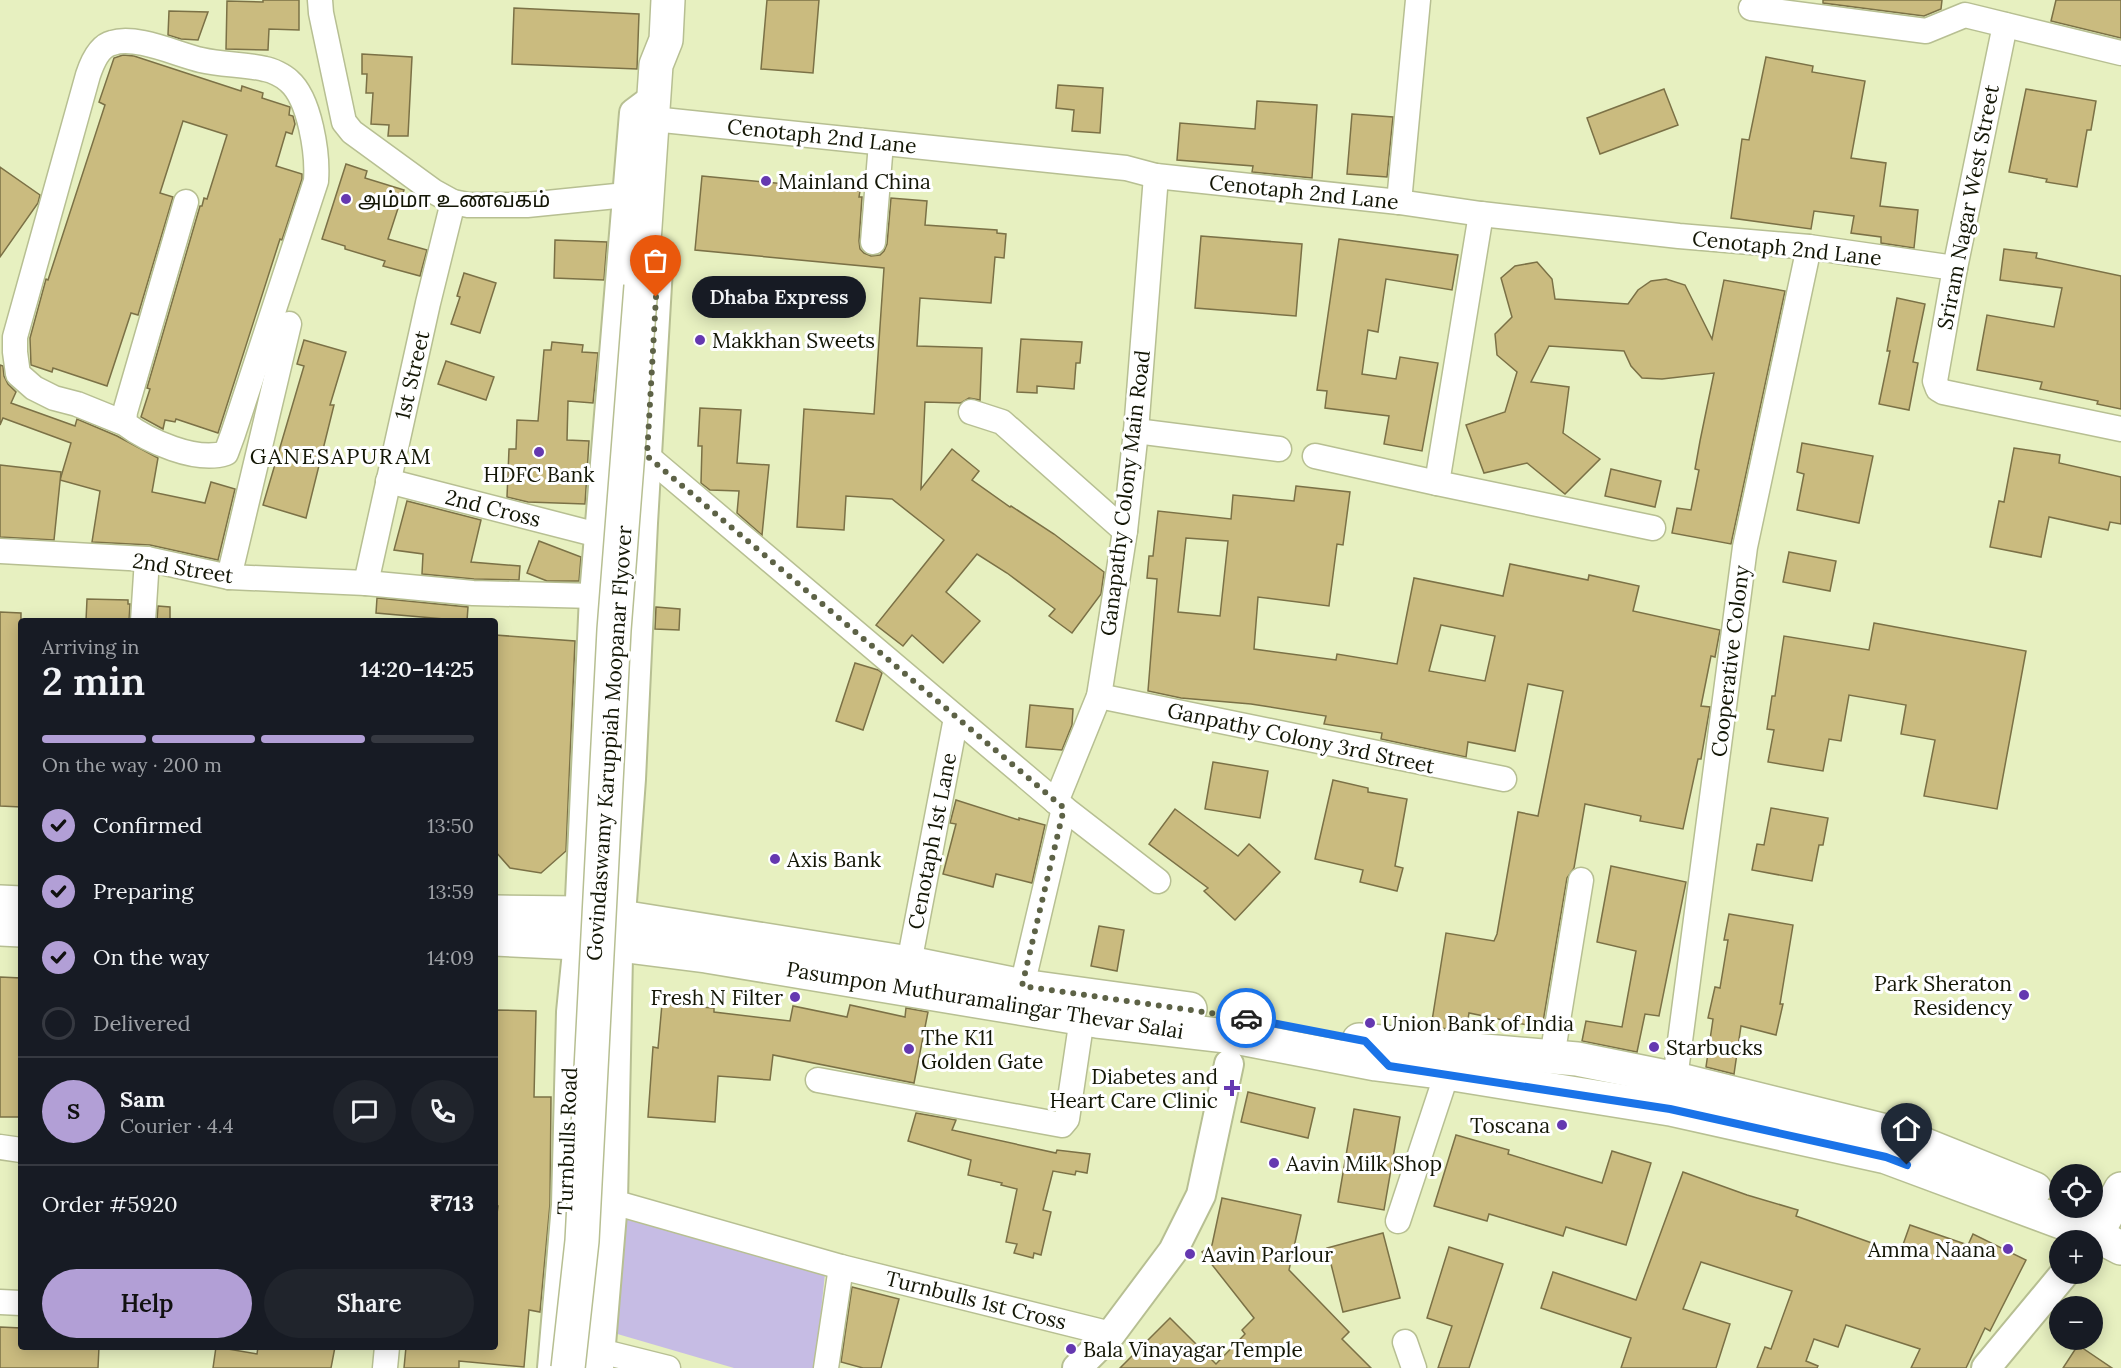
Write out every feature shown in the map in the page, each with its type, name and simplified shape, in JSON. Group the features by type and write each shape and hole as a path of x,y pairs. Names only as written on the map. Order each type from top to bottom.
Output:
{"main road":[{"path":"652,0 649,43 656,65"},
{"path":"656,65 666,40 668,0"},
{"name":"Govindaswamy Karuppiah Moopanar Flyover","path":"568,1368 582,1241 614,630 656,65"},
{"path":"0,902 18,903"},
{"path":"498,913 578,928"},
{"path":"498,939 578,928"},
{"name":"Pasumpon Muthuramalingar Thevar Salai","path":"578,928 909,963 1022,986 1238,1016 1365,1041 1577,1059 1673,1094 1886,1157 2075,1230"},
{"path":"0,929 18,930"},
{"name":"Pasumpon Muthuramalingar Thevar Salai","path":"620,931 706,956 1082,1018 1235,1037 1389,1066 1673,1094 1899,1134 2049,1193"},
{"path":"1365,1041 1389,1066"},
{"path":"2103,1241 2114,1194"}],"street":[{"path":"320,0 344,122 352,132 434,191 453,202 468,205 527,205 626,195"},
{"path":"1399,202 1418,0"},
{"path":"1751,8 1926,31 1966,7 2005,25 2121,53"},
{"name":"Sriram Nagar West Street","path":"2005,25 1955,267 1935,381 1938,389 1953,395 2121,429"},
{"path":"134,42 202,60 266,69 289,80 300,94 313,142 316,152 316,181 226,453 214,457 194,454 154,441 137,433 124,423 77,404 54,398 34,388 18,374 15,337 88,75 95,56 110,43 134,42"},
{"path":"300,94 335,77"},
{"name":"Cenotaph 2nd Lane","path":"654,108 881,143 1126,168 1156,176 1399,202 1481,214 1679,236 1809,247 1955,267"},
{"name":"Turnbulls Road","path":"552,1368 566,1205 571,1012 578,928 598,535 634,113 654,108"},
{"path":"313,142 344,122"},
{"path":"873,242 881,143"},
{"path":"649,167 661,191 631,779 620,931 613,1202 600,1359 668,1368"},
{"name":"Ganapathy Colony Main Road","path":"1022,986 1060,805 1099,696 1125,531 1136,431 1156,176"},
{"path":"124,423 125,411 186,202"},
{"name":"1st Street","path":"366,583 453,202"},
{"path":"1437,483 1481,214"},
{"name":"Cooperative Colony","path":"1673,1094 1745,547 1809,247"},
{"path":"229,577 289,324"},
{"path":"971,412 1002,422 1125,531"},
{"path":"1136,431 1279,449"},
{"name":"Cenotaph 1st Lane","path":"647,456 1060,805 1158,881"},
{"path":"1315,456 1653,528"},
{"name":"2nd Cross","path":"388,481 598,535"},
{"name":"2nd Street","path":"0,551 147,559 229,577 366,583 473,593 594,596"},
{"path":"143,618 147,559"},
{"name":"Ganpathy Colony 3rd Street","path":"1099,696 1504,779"},
{"name":"Cenotaph 1st Lane","path":"909,963 956,718"},
{"path":"1552,1057 1581,880"},
{"path":"818,1080 1062,1125 1067,1119 1082,1018"},
{"path":"1077,1368 1111,1334 1173,1251 1201,1195 1229,1064"},
{"path":"1398,1221 1447,1073"},
{"path":"0,1147 18,1150"},
{"name":"Turnbulls 1st Cross","path":"613,1202 841,1267 1111,1334"},
{"path":"826,1368 841,1267"},
{"path":"1986,1368 2056,1284"},
{"path":"0,1302 18,1303"},
{"path":"1405,1342 1414,1368"},
{"path":"385,1368 387,1350"}],"shaded area":[{"path":"621,1218 825,1274 815,1368 734,1368 614,1333"}],"building":[{"path":"263,0 299,0 299,30 269,29 268,50 226,49 227,1 263,2"},
{"path":"767,0 819,0 813,73 761,69"},
{"path":"1823,0 1942,0 1941,9 1924,16 1823,3"},
{"path":"2056,0 2121,0 2121,38 2051,21"},
{"path":"514,8 639,14 637,69 512,64"},
{"path":"169,11 208,12 198,40 181,39 168,35"},
{"path":"362,54 412,57 408,136 388,136 389,125 371,124 373,93 366,93 367,74 362,74"},
{"path":"123,55 134,56 241,91 242,86 263,93 262,98 290,107 289,115 293,116 295,124 292,134 286,132 276,166 302,174 302,179 282,240 280,239 218,433 176,419 175,422 165,420 163,429 141,417 150,389 147,388 200,206 204,198 207,199 227,135 183,121 160,193 173,197 138,315 131,313 107,386 53,368 52,372 31,365 30,338 46,279 48,280 105,105 99,102 114,58"},
{"path":"1766,57 1813,66 1812,72 1865,81 1851,158 1886,163 1880,206 1918,210 1914,248 1881,243 1881,237 1851,233 1854,216 1814,211 1811,229 1731,218 1742,139 1749,140"},
{"path":"1058,85 1103,88 1100,133 1072,131 1074,110 1056,108"},
{"path":"1664,89 1678,125 1600,154 1587,118"},
{"path":"2026,89 2096,101 2091,130 2087,130 2077,187 2009,172"},
{"path":"1257,101 1317,105 1312,178 1252,172 1253,166 1177,160 1180,123 1255,129"},
{"path":"1352,114 1393,117 1387,177 1347,174"},
{"path":"346,164 367,171 365,178 404,190 388,239 427,250 420,276 383,266 385,261 345,249 345,246 322,239"},
{"path":"0,167 40,195 38,203 0,257"},
{"path":"702,176 860,191 859,197 862,197 860,249 871,256 880,255 887,244 891,198 927,201 925,225 997,230 997,233 1006,234 1004,258 995,257 991,303 920,298 917,346 982,348 980,400 969,398 961,403 925,402 921,489 952,449 979,471 972,480 1054,534 1104,572 1101,594 1072,633 1049,616 1055,609 977,554 946,592 980,621 943,663 912,635 903,646 876,625 944,540 892,499 846,496 844,530 797,527 804,409 874,414 884,268 695,250"},
{"path":"1201,236 1302,244 1296,316 1195,308"},
{"path":"1339,239 1458,255 1452,290 1386,279 1378,332 1368,330 1362,374 1396,379 1400,357 1438,363 1422,451 1384,444 1389,416 1325,408 1327,391 1317,390"},
{"path":"555,240 607,242 604,280 554,278"},
{"path":"2004,249 2037,253 2036,258 2121,276 2121,409 2097,404 2098,401 2040,389 2042,382 1977,370 1987,315 2054,327 2062,288 2000,280"},
{"path":"1537,262 1552,279 1555,299 1628,304 1638,290 1651,281 1666,279 1685,285 1712,339 1724,280 1785,291 1731,544 1672,533 1677,508 1691,510 1699,470 1695,469 1714,373 1662,379 1642,378 1631,366 1624,351 1549,346 1531,382 1569,387 1563,433 1600,459 1565,494 1527,463 1484,473 1466,425 1505,412 1517,372 1497,355 1495,334 1512,317 1501,278 1515,266"},
{"path":"464,273 496,283 480,333 451,324 460,297 457,296"},
{"path":"1897,298 1925,304 1913,362 1918,363 1909,410 1879,404 1890,351 1887,351"},
{"path":"1021,339 1082,342 1080,363 1076,363 1074,389 1037,386 1037,393 1017,392"},
{"path":"304,340 346,352 330,405 334,405 306,518 263,505 304,366 297,364"},
{"path":"552,342 583,345 582,352 598,353 593,403 568,401 567,440 589,441 585,504 528,502 507,497 509,449 516,449 517,420 538,421 544,350 551,350"},
{"path":"446,361 494,377 486,400 438,384"},
{"path":"0,365 3,366 8,384 16,392 11,403 75,426 77,419 117,436 158,458 152,492 205,503 211,482 235,489 218,560 150,545 92,542 100,491 60,480 71,443 3,418 0,425"},
{"path":"700,408 741,410 737,463 769,465 762,535 737,513 739,491 710,490 701,483 702,446 698,446"},
{"path":"1802,443 1873,456 1859,523 1797,510 1804,474 1797,472"},
{"path":"2014,448 2060,455 2059,463 2121,477 2121,524 2110,522 2108,530 2049,517 2041,557 1990,547 1999,501 2004,502"},
{"path":"0,465 61,472 54,540 0,537"},
{"path":"1611,469 1661,481 1655,507 1605,496"},
{"path":"1296,486 1350,492 1343,545 1337,544 1329,606 1258,597 1254,649 1336,660 1337,654 1397,664 1414,578 1503,596 1510,564 1588,580 1589,575 1639,586 1633,611 1720,630 1715,657 1711,656 1701,706 1710,707 1701,759 1698,759 1683,829 1640,821 1641,816 1585,804 1574,868 1567,878 1542,1028 1469,1013 1466,1031 1431,1027 1446,933 1494,941 1497,934 1518,812 1538,816 1563,691 1528,684 1515,751 1468,742 1466,757 1381,739 1382,733 1324,724 1326,716 1251,704 1181,698 1148,691 1157,579 1147,578 1149,556 1153,556 1158,511 1231,519 1233,495 1294,501","holes":["1186,538 1228,541 1220,616 1178,612","1441,625 1495,636 1485,681 1429,671"]},
{"path":"407,501 481,520 471,562 520,566 519,580 422,574 423,554 394,550"},
{"path":"539,541 581,557 579,581 547,581 527,573"},
{"path":"1789,552 1836,561 1830,591 1783,582"},
{"path":"377,598 468,607 467,618 433,618 376,613"},
{"path":"87,599 128,600 130,604 129,618 86,618"},
{"path":"158,606 170,607 170,618 157,618"},
{"path":"656,607 680,609 679,630 655,629"},
{"path":"0,612 21,613 21,618 18,618 18,807 0,806"},
{"path":"1874,623 2026,651 1997,809 1924,796 1935,740 1901,734 1906,705 1849,695 1841,741 1829,739 1823,771 1768,762 1774,730 1767,729 1772,696 1775,696 1784,636 1869,650"},
{"path":"498,635 575,641 566,851 541,873 510,868 498,854"},
{"path":"855,663 882,673 863,730 836,721"},
{"path":"1030,705 1073,709 1072,725 1062,750 1026,747"},
{"path":"1213,762 1268,771 1260,818 1205,809"},
{"path":"1333,780 1368,788 1368,792 1407,799 1395,866 1403,868 1397,891 1360,882 1363,870 1315,859"},
{"path":"956,800 1019,820 1019,818 1045,825 1032,883 996,874 993,887 943,874 956,824 950,823"},
{"path":"1771,808 1828,818 1823,845 1819,845 1812,881 1752,870 1757,844 1764,845"},
{"path":"1175,809 1238,856 1249,844 1280,872 1235,920 1204,891 1208,888 1149,844"},
{"path":"1611,866 1686,882 1659,1016 1645,1014 1637,1052 1582,1041 1586,1021 1622,1027 1636,951 1597,942"},
{"path":"1729,914 1793,925 1780,1004 1783,1004 1776,1035 1741,1026 1734,1074 1706,1067 1713,1019 1708,1018 1715,987 1720,988 1728,940 1724,940"},
{"path":"1099,926 1124,930 1117,971 1091,966"},
{"path":"0,977 18,978 18,1117 0,1117"},
{"path":"662,1004 714,1008 714,1012 790,1021 793,1006 847,1017 850,1005 905,1017 906,1008 928,1012 914,1083 773,1055 770,1080 718,1076 715,1122 648,1117 653,1047 658,1048"},
{"path":"498,1010 536,1011 534,1097 551,1097 550,1204 540,1312 529,1310 524,1367 459,1361 459,1368 404,1368 406,1350 498,1350"},
{"path":"1248,1092 1315,1108 1308,1138 1241,1122"},
{"path":"1354,1109 1400,1117 1384,1210 1338,1202"},
{"path":"916,1113 956,1120 952,1130 1056,1153 1057,1150 1090,1154 1087,1173 1076,1171 1075,1175 1053,1171 1043,1210 1051,1212 1041,1255 1034,1253 1033,1258 1014,1253 1017,1244 1006,1242 1017,1189 968,1175 971,1160 908,1141"},
{"path":"1456,1135 1509,1150 1508,1154 1602,1183 1612,1151 1651,1163 1626,1245 1566,1227 1563,1236 1489,1214 1487,1221 1434,1206"},
{"path":"1683,1172 1798,1210 1796,1216 1900,1253 1910,1225 1968,1245 1973,1234 2026,1260 1990,1331 1985,1328 1966,1368 1911,1368 1920,1349 1846,1325 1838,1347 1814,1339 1806,1361 1818,1366 1817,1368 1757,1368 1765,1347 1771,1349 1792,1291 1701,1262 1683,1309 1730,1324 1716,1368 1621,1368 1631,1338 1541,1308 1553,1272 1636,1300"},
{"path":"1222,1198 1301,1215 1289,1270 1349,1332 1342,1339 1371,1368 1120,1368 1170,1318 1216,1364 1245,1334 1242,1330 1254,1318 1202,1252 1212,1245"},
{"path":"1383,1233 1400,1298 1343,1312 1327,1248"},
{"path":"1449,1247 1503,1264 1469,1368 1438,1368 1452,1326 1427,1318"},
{"path":"852,1287 899,1299 881,1368 863,1368 841,1362"},
{"path":"0,1327 18,1328 18,1350 99,1350 98,1368 0,1368"},
{"path":"216,1350 257,1354 258,1350 334,1350 331,1368 213,1368"},
{"path":"2075,1350 2085,1350 2112,1368 2063,1368"}],"way so far":[{"path":"656,297 647,456 1064,808 1022,986 1246,1018"}],"place":[{"name":"Mainland China","path":"766,181"},
{"name":"அம்மா உணவகம்","path":"346,199"},
{"name":"Dhaba Express","path":"656,297"},
{"name":"Makkhan Sweets","path":"700,340"},
{"name":"HDFC Bank","path":"539,452"},
{"name":"Axis Bank","path":"775,859"},
{"name":"Park Sheraton Residency","path":"2024,995"},
{"name":"Fresh N Filter","path":"795,997"},
{"name":"Union Bank of India","path":"1370,1023"},
{"name":"Starbucks","path":"1654,1047"},
{"name":"The K11 Golden Gate","path":"909,1049"},
{"name":"Diabetes and Heart Care Clinic","path":"1232,1088"},
{"name":"Toscana","path":"1562,1125"},
{"name":"Aavin Milk Shop","path":"1274,1163"},
{"name":"Amma Naana","path":"2008,1249"},
{"name":"Aavin Parlour","path":"1190,1254"},
{"name":"Bala Vinayagar Temple","path":"1071,1349"}],"district":[{"name":"GANESAPURAM","path":"341,456"}],"route":[{"path":"1246,1018 1365,1041 1389,1066 1447,1073 1670,1109 1886,1157 1907,1165"}]}
